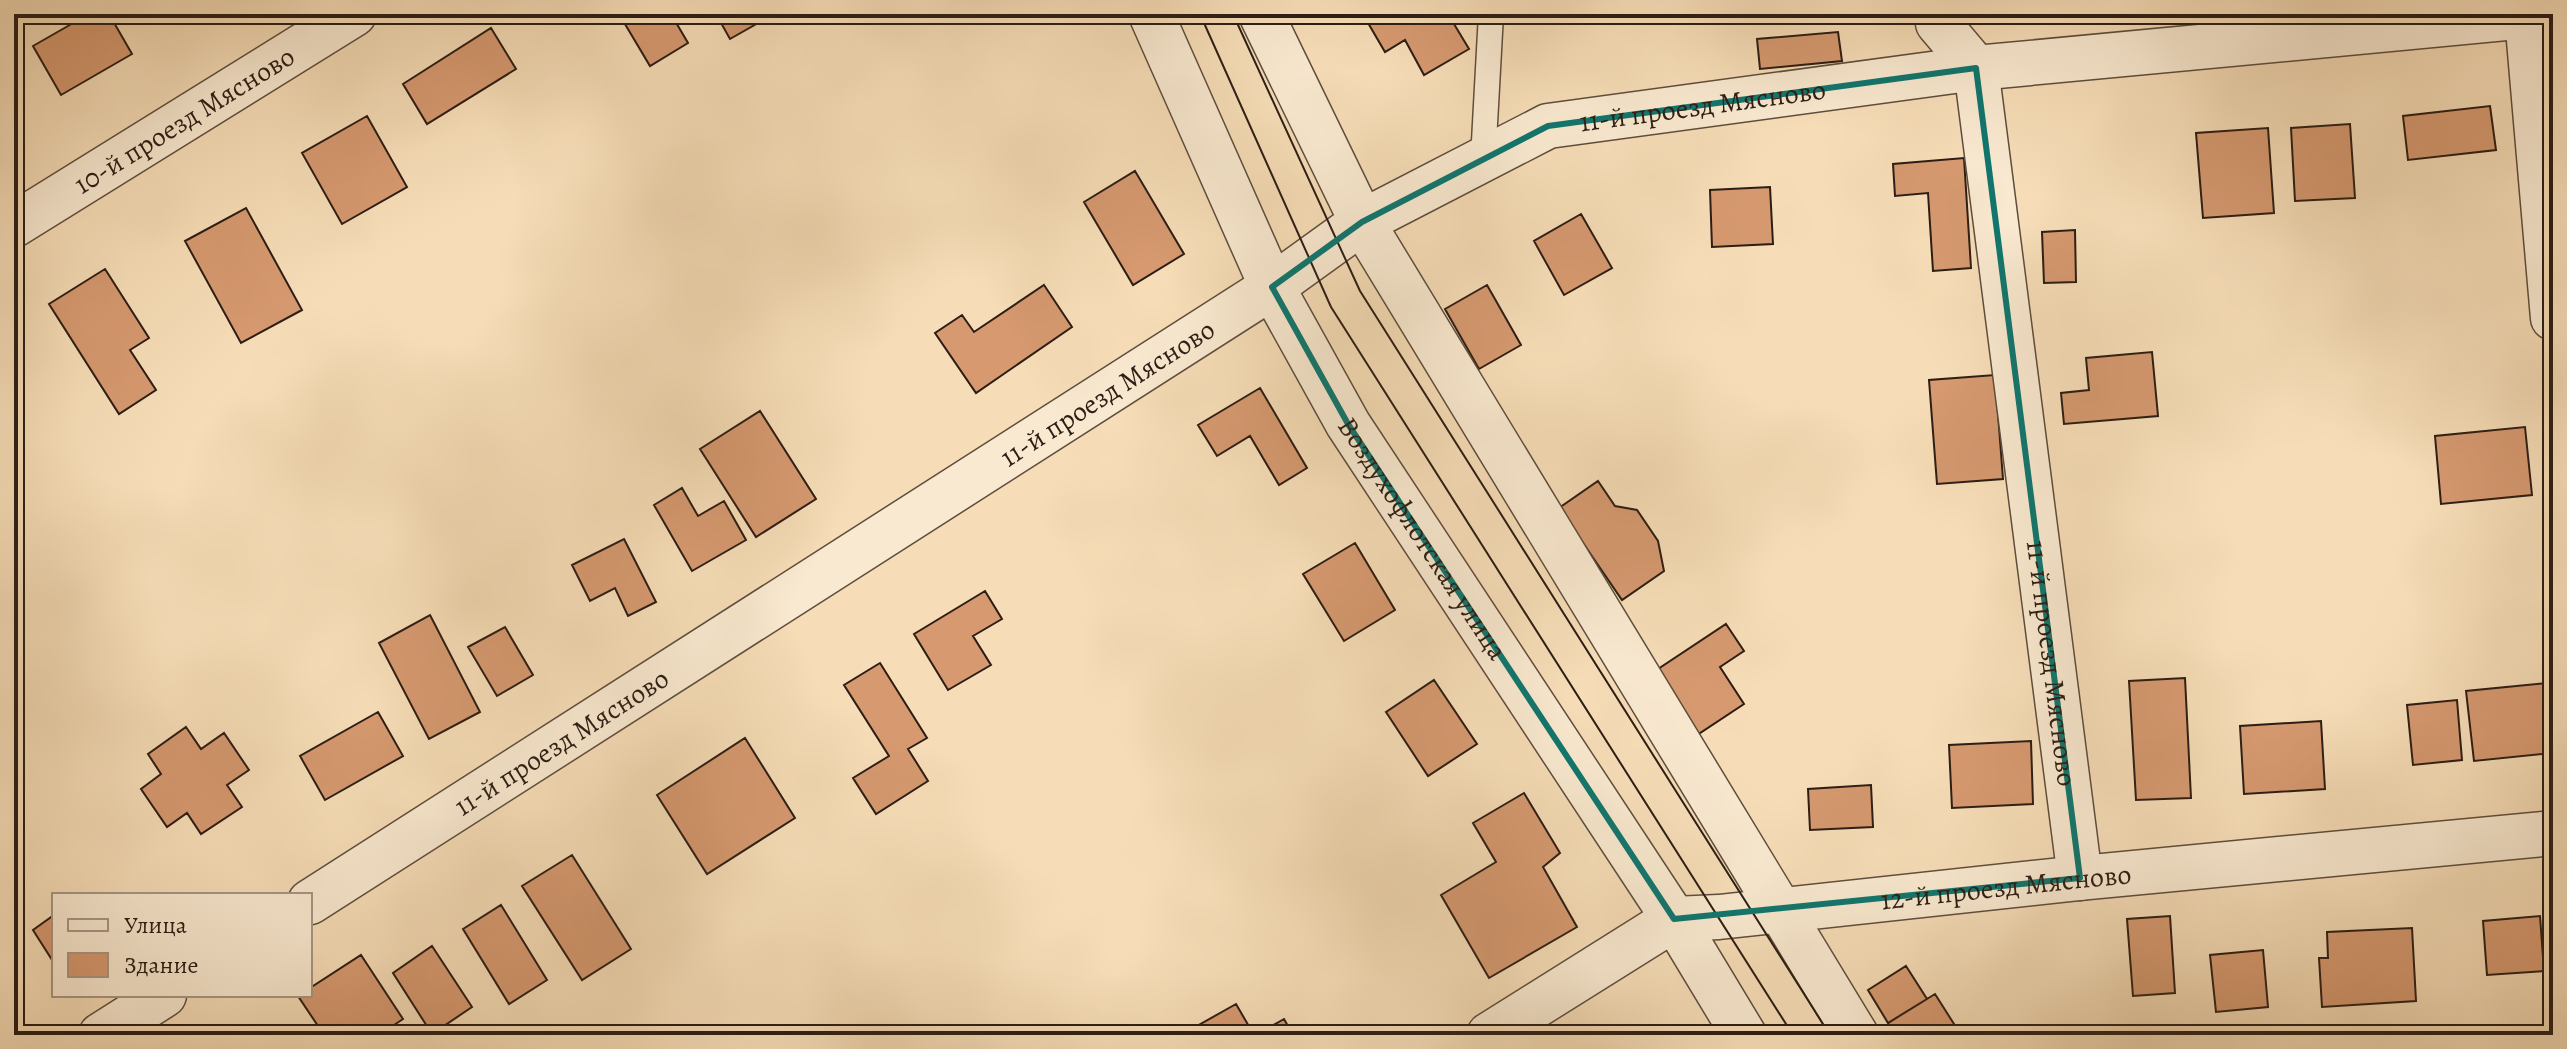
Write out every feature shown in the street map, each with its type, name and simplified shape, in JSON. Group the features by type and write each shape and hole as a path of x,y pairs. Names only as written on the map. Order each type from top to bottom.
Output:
{"street":[{"name":"10-й проезд Мясново","path":"14,225 354,14"},
{"name":"Воздухофлотская улица","path":"1151,14 1272,287 1348,424 1674,919 1744,1035"},
{"path":"1261,14 1362,222 1856,1035"},
{"path":"1937,14 1938,23 1976,68"},
{"name":"11-й проезд Мясново","path":"312,901 1272,287 1362,222 1548,126 1976,68 2538,16"},
{"path":"2538,16 2553,318"},
{"name":"11-й проезд Мясново","path":"1976,68 2080,878"},
{"name":"12-й проезд Мясново","path":"1489,1035 1674,919 2553,833"},
{"path":"101,1035 161,997"}],"lane":[{"path":"1483,160 1491,14"}],"highlighted area":[{"path":"1976,68 2080,878 1674,919 1348,424 1272,287 1362,222 1548,126"}],"building":[{"path":"89,14 109,14 132,54 61,95 33,46"},
{"path":"619,14 671,14 688,43 650,66"},
{"path":"716,14 774,14 730,39"},
{"path":"1448,14 1469,49 1424,75 1405,40 1385,52 1364,16"},
{"path":"491,28 516,69 427,124 403,84"},
{"path":"1838,32 1842,61 1760,69 1757,39"},
{"path":"2490,106 2496,150 2408,160 2403,116"},
{"path":"367,116 407,187 342,224 302,153"},
{"path":"2350,124 2355,198 2295,201 2291,128"},
{"path":"2268,128 2274,213 2203,218 2196,133"},
{"path":"1964,158 1971,268 1933,271 1928,193 1895,196 1893,164"},
{"path":"1135,171 1184,254 1133,285 1084,202"},
{"path":"1770,187 1773,244 1712,247 1710,190"},
{"path":"246,208 302,310 241,343 185,241"},
{"path":"1581,214 1612,268 1564,295 1534,241"},
{"path":"2075,230 2076,282 2044,283 2042,232"},
{"path":"105,269 149,338 130,350 156,390 119,414 49,304"},
{"path":"1044,285 1072,327 976,393 935,333 962,315 974,332"},
{"path":"1487,285 1521,345 1479,369 1445,309"},
{"path":"2152,352 2158,416 2064,424 2061,393 2089,390 2086,358"},
{"path":"1995,375 2003,479 1937,484 1929,380"},
{"path":"1260,388 1307,468 1279,485 1250,436 1217,456 1198,425"},
{"path":"760,411 816,499 756,537 700,449"},
{"path":"2525,427 2532,495 2441,504 2435,436"},
{"path":"1598,481 1615,506 1637,510 1658,541 1664,571 1622,600 1559,508"},
{"path":"682,488 698,516 724,501 746,540 692,571 654,505"},
{"path":"624,539 656,602 628,616 615,588 590,601 572,565"},
{"path":"1355,543 1395,610 1344,641 1303,574"},
{"path":"985,591 1002,619 973,636 991,665 948,690 914,634"},
{"path":"430,615 480,712 429,739 379,643"},
{"path":"1726,624 1744,651 1720,667 1744,704 1697,735 1655,671"},
{"path":"505,627 533,675 497,696 468,647"},
{"path":"880,663 927,738 908,749 928,781 876,814 853,778 889,756 844,685"},
{"path":"2185,678 2191,798 2136,800 2129,681"},
{"path":"1434,680 1477,744 1428,776 1386,712"},
{"path":"2547,683 2553,753 2474,761 2466,691"},
{"path":"2457,700 2462,760 2413,765 2407,705"},
{"path":"378,712 403,756 325,800 300,756"},
{"path":"2321,721 2325,789 2244,794 2240,726"},
{"path":"186,727 201,749 224,733 249,770 227,785 242,807 201,834 187,813 167,827 141,789 161,774 148,754"},
{"path":"745,738 795,818 707,874 657,795"},
{"path":"2031,741 2033,804 1952,808 1949,745"},
{"path":"1871,785 1873,827 1810,830 1808,789"},
{"path":"1524,793 1560,853 1543,867 1577,927 1489,978 1441,895 1496,862 1473,823"},
{"path":"572,855 631,949 582,980 522,886"},
{"path":"501,905 547,980 509,1004 463,929"},
{"path":"52,916 52,960 33,930"},
{"path":"2170,916 2175,993 2133,996 2127,919"},
{"path":"2540,916 2544,971 2487,975 2483,921"},
{"path":"2412,928 2416,1001 2322,1007 2319,958 2328,958 2327,932"},
{"path":"432,946 472,1007 432,1034 393,973"},
{"path":"2263,950 2268,1007 2216,1012 2210,955"},
{"path":"361,955 403,1019 379,1035 324,1035 299,997 312,997 312,987"},
{"path":"1906,966 1927,999 1888,1023 1868,990"},
{"path":"1935,994 1961,1035 1896,1035 1888,1023"},
{"path":"1236,1004 1254,1035 1181,1035"},
{"path":"1284,1019 1293,1035 1256,1035"}],"tram line":[{"path":"1200,14 1331,307 1793,1035"},
{"path":"1233,14 1360,291 1830,1035"}]}
